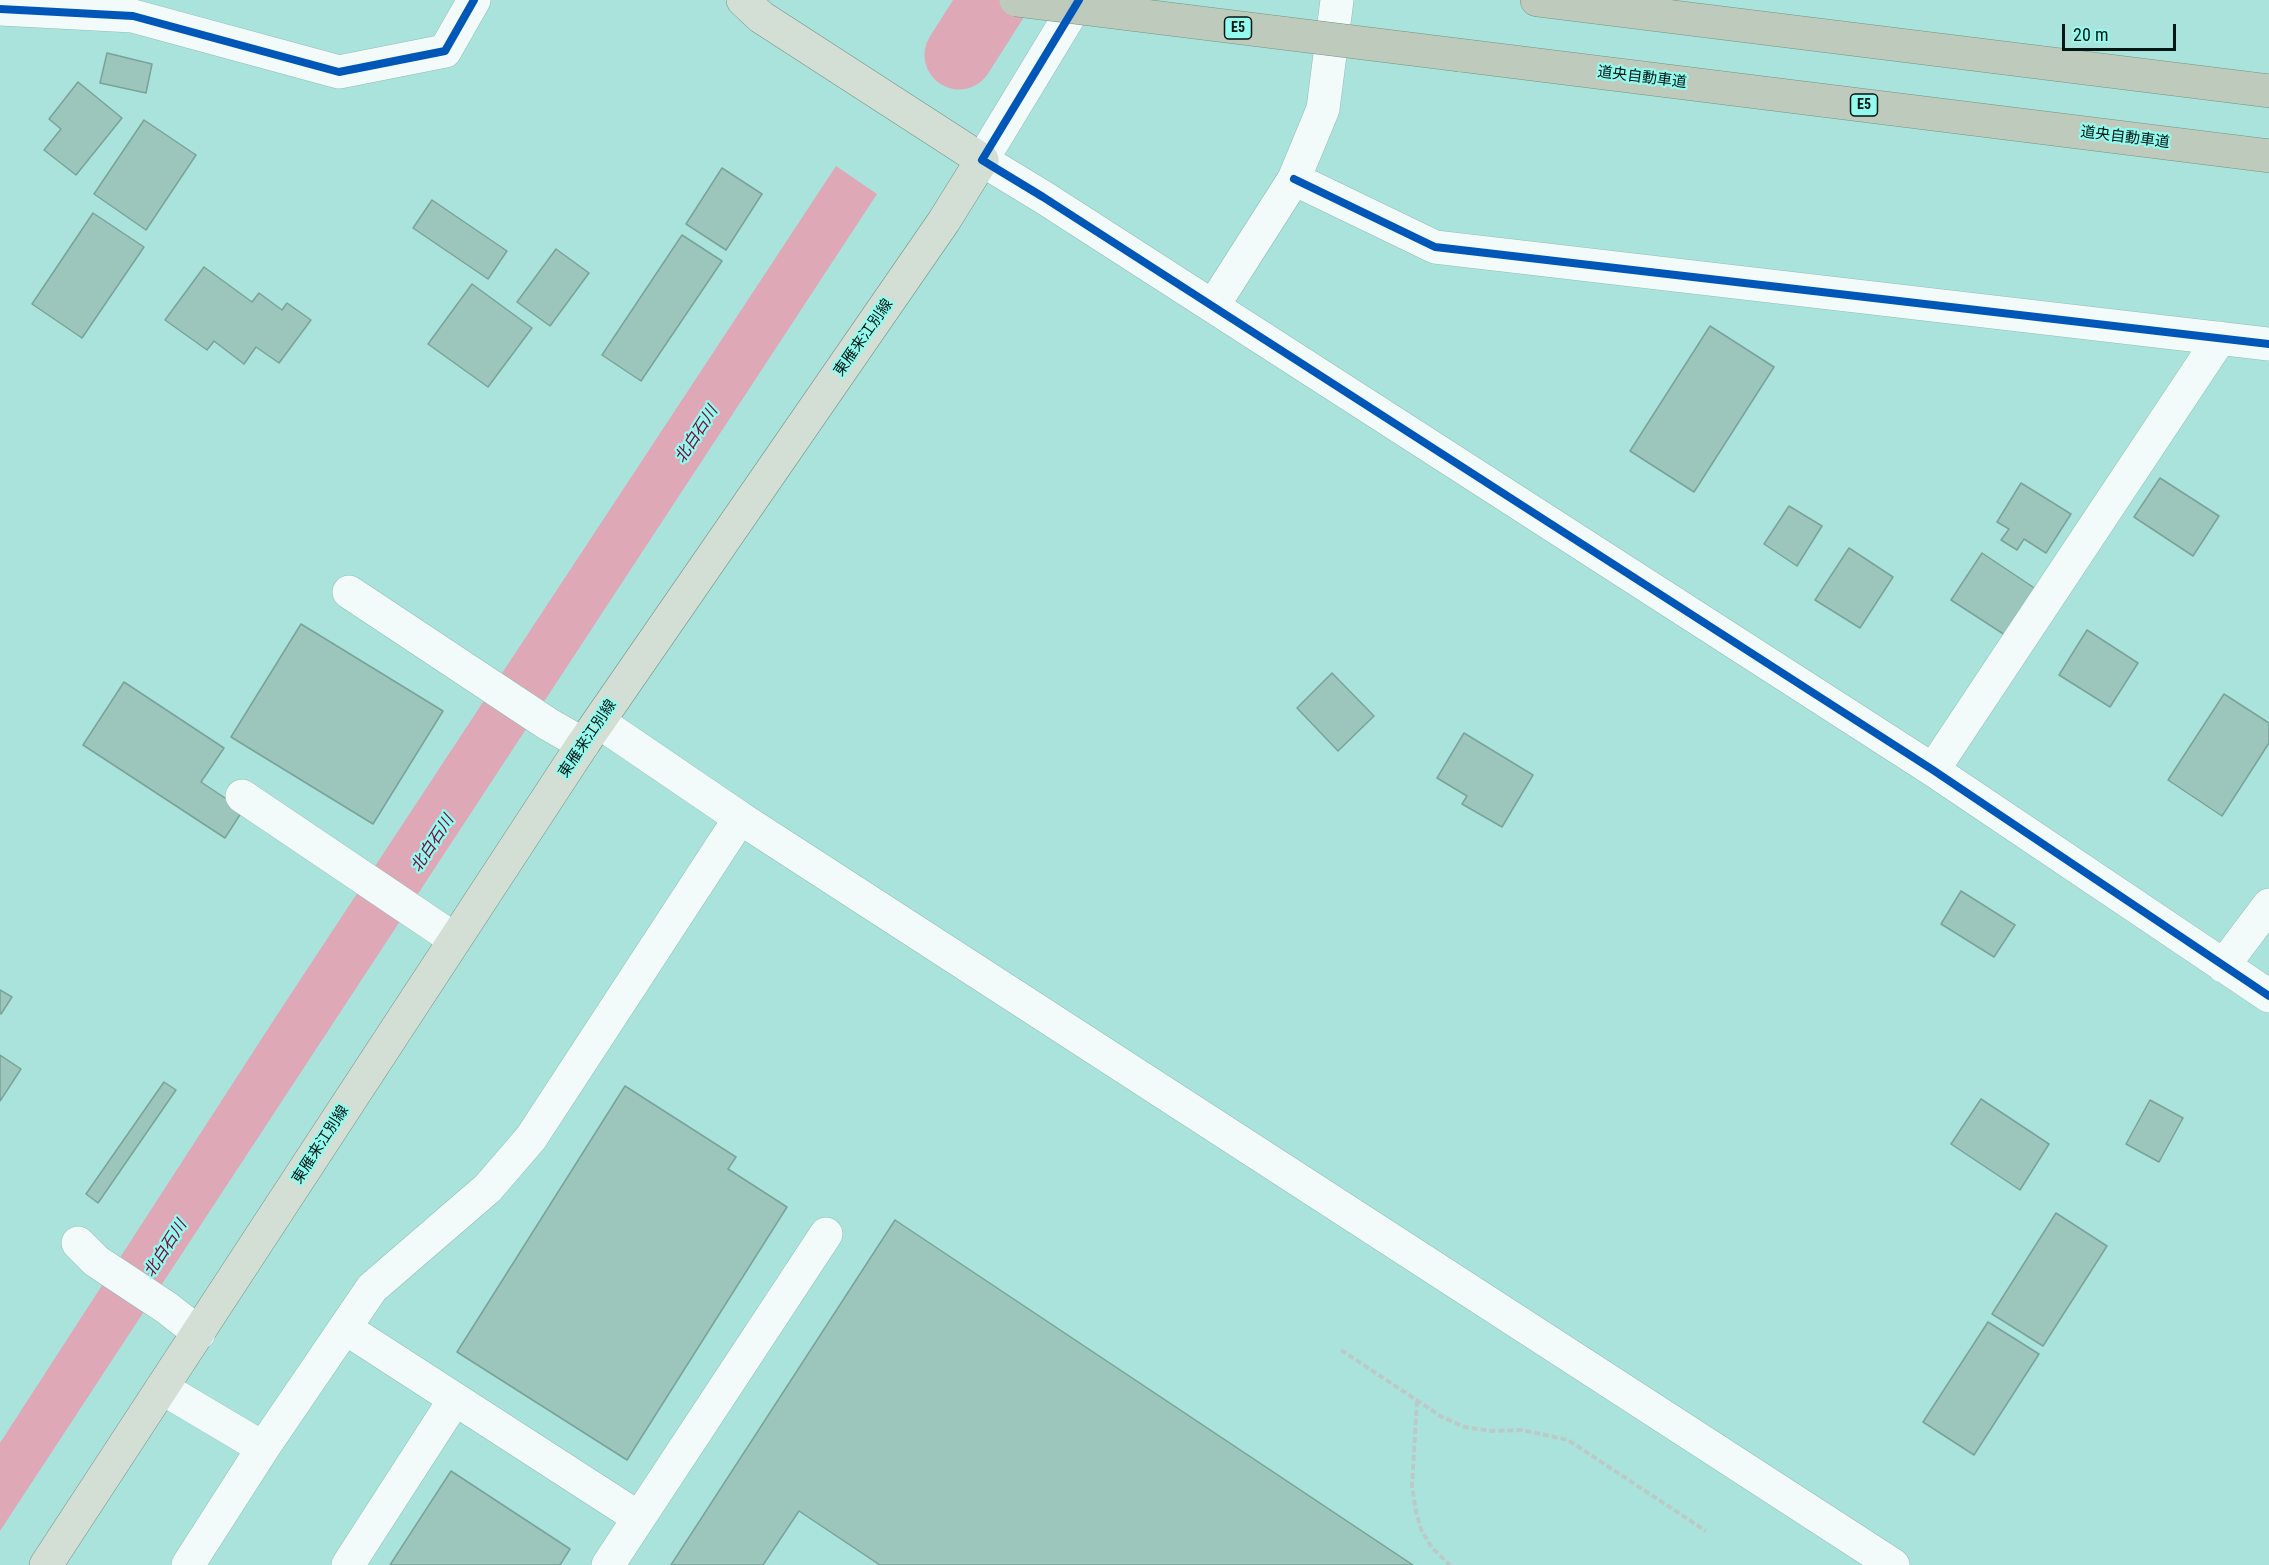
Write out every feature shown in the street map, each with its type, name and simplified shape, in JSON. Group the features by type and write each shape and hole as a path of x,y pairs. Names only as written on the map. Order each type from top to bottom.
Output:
{"highway":[{"name":"道央自動車道","path":"1016,0 2269,156"},
{"path":"1537,0 2269,91"}],"main road":[{"path":"743,0 761,16 982,160"},
{"name":"東雁来江別線","path":"46,1565 200,1333 444,932 591,733 944,221 982,160"}],"street":[{"path":"0,9 136,8 339,72 445,51 474,0"},
{"path":"1079,0 982,160 1213,306 1933,770 2269,996"},
{"path":"1213,306 1294,179 1323,109 1337,0"},
{"path":"1294,179 1435,247 2269,343"},
{"path":"1933,770 2220,338"},
{"path":"349,592 548,724 591,733 740,818 1893,1565"},
{"path":"242,796 444,932"},
{"path":"188,1565 263,1448 372,1288 488,1188 531,1138 740,818"},
{"path":"2223,966 2269,905"},
{"path":"608,1565 826,1234"},
{"path":"87,1252 200,1333"},
{"path":"345,1328 639,1518"},
{"path":"162,1388 263,1448"},
{"path":"348,1565 455,1399"}],"path":[{"path":"1341,1350 1442,1417 1465,1427 1491,1431 1522,1430 1568,1440 1706,1531"},
{"path":"1417,1401 1412,1486 1416,1512 1420,1529 1432,1548 1450,1565"}],"water":[{"path":"960,0 1029,0 988,65 936,38"},
{"path":"836,166 877,194 0,1531 0,1443 277,1015"}],"building":[{"path":"107,53 152,64 146,93 100,83"},
{"path":"78,82 122,118 76,175 44,150 61,129 49,119"},
{"path":"144,120 196,155 146,230 94,194"},
{"path":"722,168 762,194 726,250 686,224"},
{"path":"432,200 507,251 488,279 413,228"},
{"path":"93,213 144,247 82,338 32,304"},
{"path":"682,235 722,261 641,381 602,355"},
{"path":"556,249 589,273 550,326 517,302"},
{"path":"204,267 252,302 259,293 282,310 287,303 311,320 279,363 256,347 244,364 214,341 207,350 165,320"},
{"path":"472,284 532,328 488,387 428,344"},
{"path":"1710,326 1774,367 1694,492 1630,451"},
{"path":"2160,478 2219,516 2193,556 2134,517"},
{"path":"2021,483 2071,514 2046,553 2024,539 2017,550 2001,540 2009,529 1997,522"},
{"path":"1789,506 1822,526 1797,566 1764,544"},
{"path":"1849,548 1893,577 1860,628 1815,600"},
{"path":"1982,553 2036,589 2005,635 1951,600"},
{"path":"301,624 443,711 373,824 231,737"},
{"path":"2087,630 2138,663 2110,707 2059,675"},
{"path":"1332,673 1374,716 1338,751 1297,708"},
{"path":"124,682 224,748 201,782 243,810 225,838 83,745"},
{"path":"2224,694 2269,723 2269,743 2222,816 2168,780"},
{"path":"1464,733 1533,775 1502,827 1462,804 1467,796 1437,778"},
{"path":"1961,891 2015,925 1994,957 1941,924"},
{"path":"0,990 12,997 1,1014 0,1013"},
{"path":"0,1055 21,1069 0,1101"},
{"path":"164,1082 176,1090 98,1203 86,1194"},
{"path":"625,1086 736,1157 728,1169 787,1207 627,1460 457,1352"},
{"path":"1981,1099 2049,1144 2020,1190 1951,1144"},
{"path":"2150,1100 2183,1118 2159,1162 2126,1144"},
{"path":"2056,1213 2107,1246 2043,1346 1992,1314"},
{"path":"895,1220 1413,1565 880,1565 799,1511 763,1565 671,1565"},
{"path":"1988,1322 2039,1354 1974,1455 1923,1422"},
{"path":"451,1471 570,1549 560,1565 390,1565"}],"waterway":[{"name":"北白石川","path":"959,55 994,0"}],"cycle path":[{"path":"0,9 133,16 339,72 445,51 474,0"},
{"path":"1079,0 982,160 1933,770 2269,996"},
{"path":"1294,179 1435,247 2269,344"}]}
